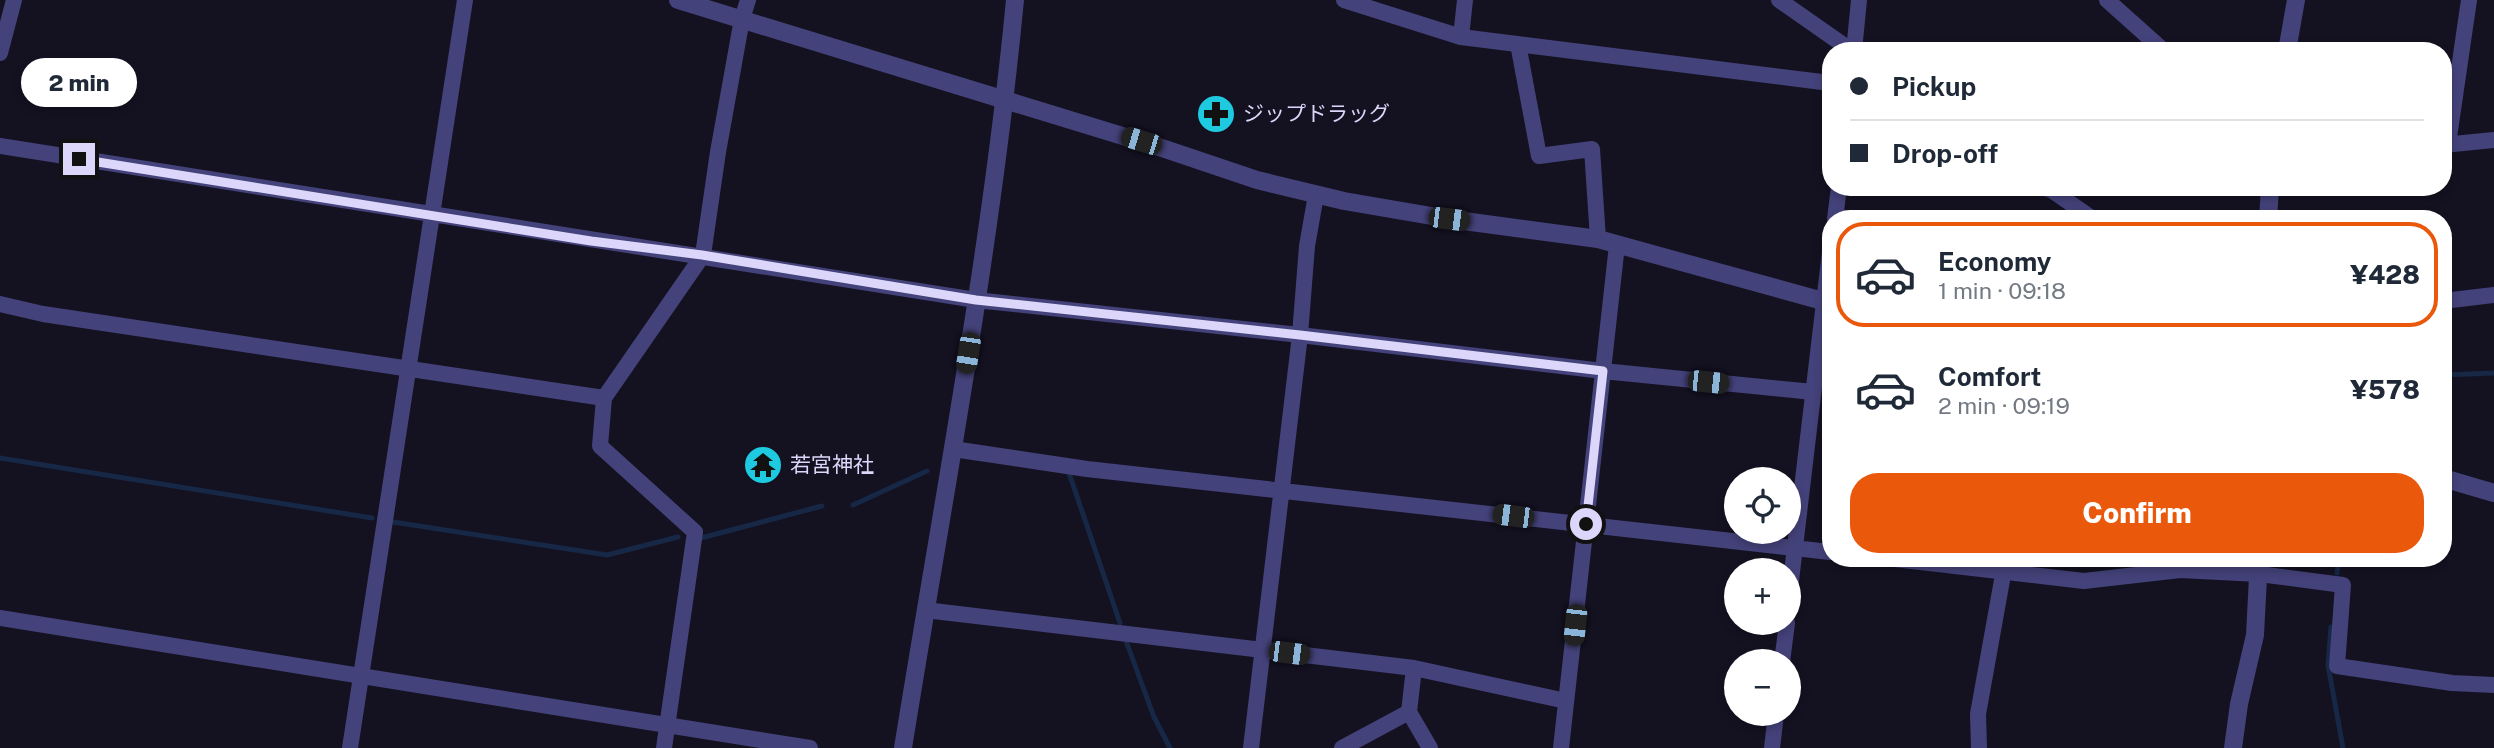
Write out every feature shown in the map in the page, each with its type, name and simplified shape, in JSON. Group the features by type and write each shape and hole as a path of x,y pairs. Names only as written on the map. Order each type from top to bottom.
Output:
{"street":[{"path":"0,53 14,0"},
{"path":"349,748 410,369 465,0"},
{"path":"678,0 1165,149 1256,180 1316,195 1449,219 1598,239 1822,301"},
{"path":"664,748 695,532 600,446 604,398 702,255 718,152 742,19 748,0"},
{"path":"903,748 976,300 1005,100 1015,0"},
{"path":"1344,0 1461,37 1822,82"},
{"path":"1461,37 1465,0"},
{"path":"1779,0 1840,42"},
{"path":"1854,42 1859,0"},
{"path":"2107,0 2154,42"},
{"path":"2289,42 2296,0"},
{"path":"2452,103 2469,0"},
{"path":"1518,44 1539,156 1592,149 1598,239"},
{"path":"2452,144 2494,140"},
{"path":"0,146 976,300 1813,392"},
{"path":"1251,748 1300,335 1307,246 1316,195"},
{"path":"2060,196 2080,210"},
{"path":"1561,748 1617,245"},
{"path":"2452,300 2494,295"},
{"path":"0,304 43,314 604,398"},
{"path":"1794,558 1822,334"},
{"path":"953,449 1087,469 1822,551"},
{"path":"2452,481 2494,493"},
{"path":"1979,748 1978,714 2006,567"},
{"path":"2016,567 2084,581 2180,570 2239,567"},
{"path":"2233,748 2239,704 2255,635 2259,567"},
{"path":"2263,567 2343,585 2337,666 2452,684 2494,685"},
{"path":"925,610 1414,668 1566,701"},
{"path":"0,618 810,748"},
{"path":"1414,668 1409,712 1430,748"},
{"path":"1342,748 1409,712"},
{"path":"1772,748 1775,726"}],"waterway":[{"path":"2452,375 2494,373"},
{"path":"0,458 372,518"},
{"path":"853,505 927,471"},
{"path":"1069,473 1120,623"},
{"path":"701,538 822,506"},
{"path":"393,522 607,555 678,537"},
{"path":"2337,573 2338,567"},
{"path":"2331,627 2328,665 2343,748"},
{"path":"1126,641 1154,717 1170,748"}],"place":[{"name":"ジップドラッグ","path":"1216,114"},
{"name":"若宮神社","path":"763,465"}],"route":[{"path":"79,159 976,300 1603,371 1586,524"}]}
